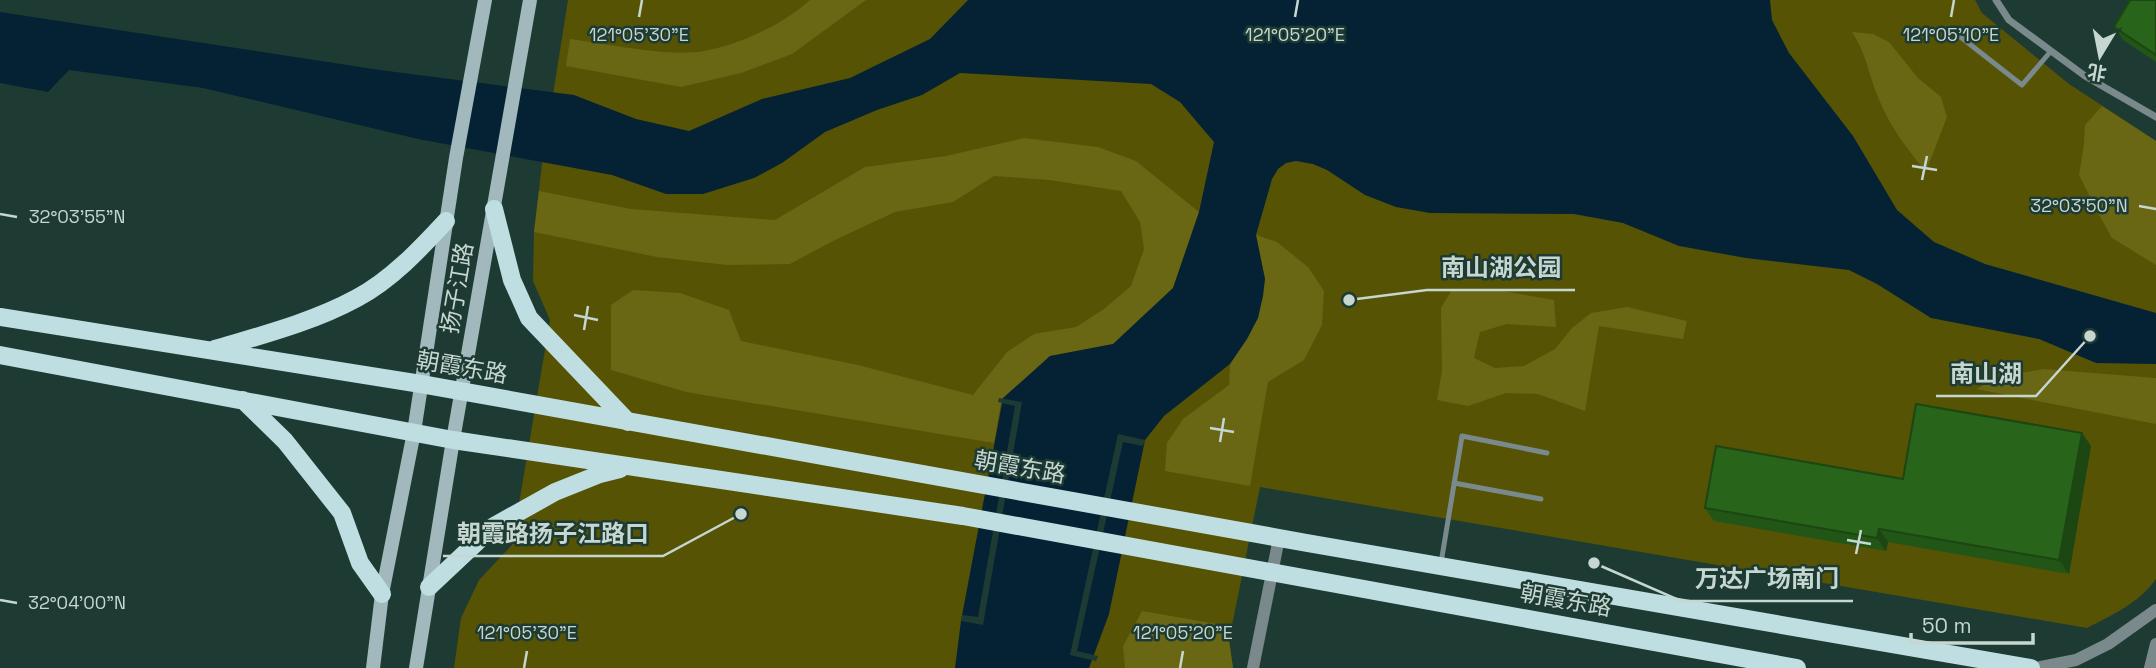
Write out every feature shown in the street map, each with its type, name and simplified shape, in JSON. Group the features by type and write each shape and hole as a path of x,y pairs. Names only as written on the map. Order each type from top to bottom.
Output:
{"main road":[{"name":"扬子江路","path":"373,668 382,594 414,432 456,158 485,0"},
{"name":"扬子江路","path":"416,668 530,0"},
{"path":"494,209 512,280 529,318 628,422"},
{"path":"210,350 313,318 358,298 410,259 446,222"},
{"name":"朝霞东路","path":"0,317 421,384 1279,538 2034,668"},
{"name":"朝霞东路","path":"0,355 453,440 963,516 1797,668"},
{"path":"243,400 285,441 342,513 360,563 382,594"},
{"path":"429,587 494,526 555,492 600,474 631,467"}],"street":[{"path":"1996,0 2009,19 2085,76 2156,117"},
{"path":"1254,668 1279,538"},
{"path":"2034,668 2076,660 2108,643 2156,610"},
{"path":"2150,668 2156,644"}],"lane":[{"path":"1949,27 2022,85 2051,51"},
{"path":"1440,566 1462,436 1547,453"},
{"path":"1454,484 1541,499"}],"shaded area":[{"path":"568,0 1975,0 1982,13 2069,84 2156,141 2156,579 2133,602 2087,628 1260,487 1229,640 1233,668 454,668 461,618 479,580 512,545 550,320 533,281 534,232"},
{"path":"810,0 866,0 792,54 741,73 681,87 566,66 570,39 656,51 704,51 732,44 760,32"},
{"path":"1852,32 1873,34 1889,42 1918,78 1941,97 1947,117 1927,169 1921,166 1890,122"},
{"path":"2102,106 2156,141 2156,265 2112,238 2079,175 2085,125"},
{"path":"1024,138 1098,147 1136,161 1199,212 1173,288 1113,344 1050,356 1001,403 994,443 686,392 611,370 611,305 633,290 680,293 729,310 741,341 858,365 973,395 1007,352 1034,334 1076,327 1104,309 1131,286 1144,249 1140,222 1121,191 1049,180 994,176 953,202 895,212 790,264 727,265 657,257 534,232 539,191 631,209 775,220 865,167 946,156"},
{"path":"1256,235 1277,242 1308,267 1324,291 1322,325 1304,360 1268,382 1250,486 1165,471 1167,443 1183,419 1229,385 1230,364 1258,318 1265,279"},
{"path":"1497,290 1554,300 1556,327 1507,324 1480,332 1474,358 1495,368 1524,366 1555,349 1572,328 1591,313 1627,307 1687,321 1683,339 1599,326 1585,411 1538,394 1506,393 1468,406 1437,400 1442,371 1441,308 1451,291"},
{"path":"2044,369 2156,378 2156,424 1976,389 2002,376"},
{"path":"1142,611 1223,625 1229,640 1233,668 1125,668 1123,646"}],"water":[{"path":"968,0 1770,0 1772,20 1789,53 1853,136 1897,210 1934,242 1985,264 2156,313 2156,364 2096,363 2039,339 1931,318 1849,270 1746,258 1679,246 1623,223 1574,214 1430,213 1396,207 1365,195 1313,164 1296,161 1286,163 1272,179 1256,235 1265,279 1258,318 1230,364 1164,416 1145,440 1109,614 1089,668 955,668 961,621 1003,398 1050,356 1113,344 1173,288 1199,212 1214,142 1180,102 1151,84 960,73 922,95 825,132 782,163 754,178 703,194 666,194 612,175 418,139 203,88 69,70 48,92 0,83 0,12 380,70 574,95 636,119 689,131 762,99 850,78 930,39"}],"pier":[{"path":"999,398 1022,402 983,625 961,621 962,615 978,617 1015,406 998,402"},
{"path":"1118,434 1145,440 1143,446 1123,442 1077,651 1098,656 1096,661 1070,655"}],"building":[{"path":"2130,0 2156,0 2156,55 2114,27"},
{"path":"1916,404 2082,433 2059,560 1879,529 1877,538 1705,508 1716,446 1903,479"}],"place":[{"name":"南山湖公园","path":"1349,300"},
{"name":"南山湖","path":"2090,336"},
{"name":"朝霞路扬子江路口","path":"741,514"},
{"name":"万达广场南门","path":"1594,563"}]}
